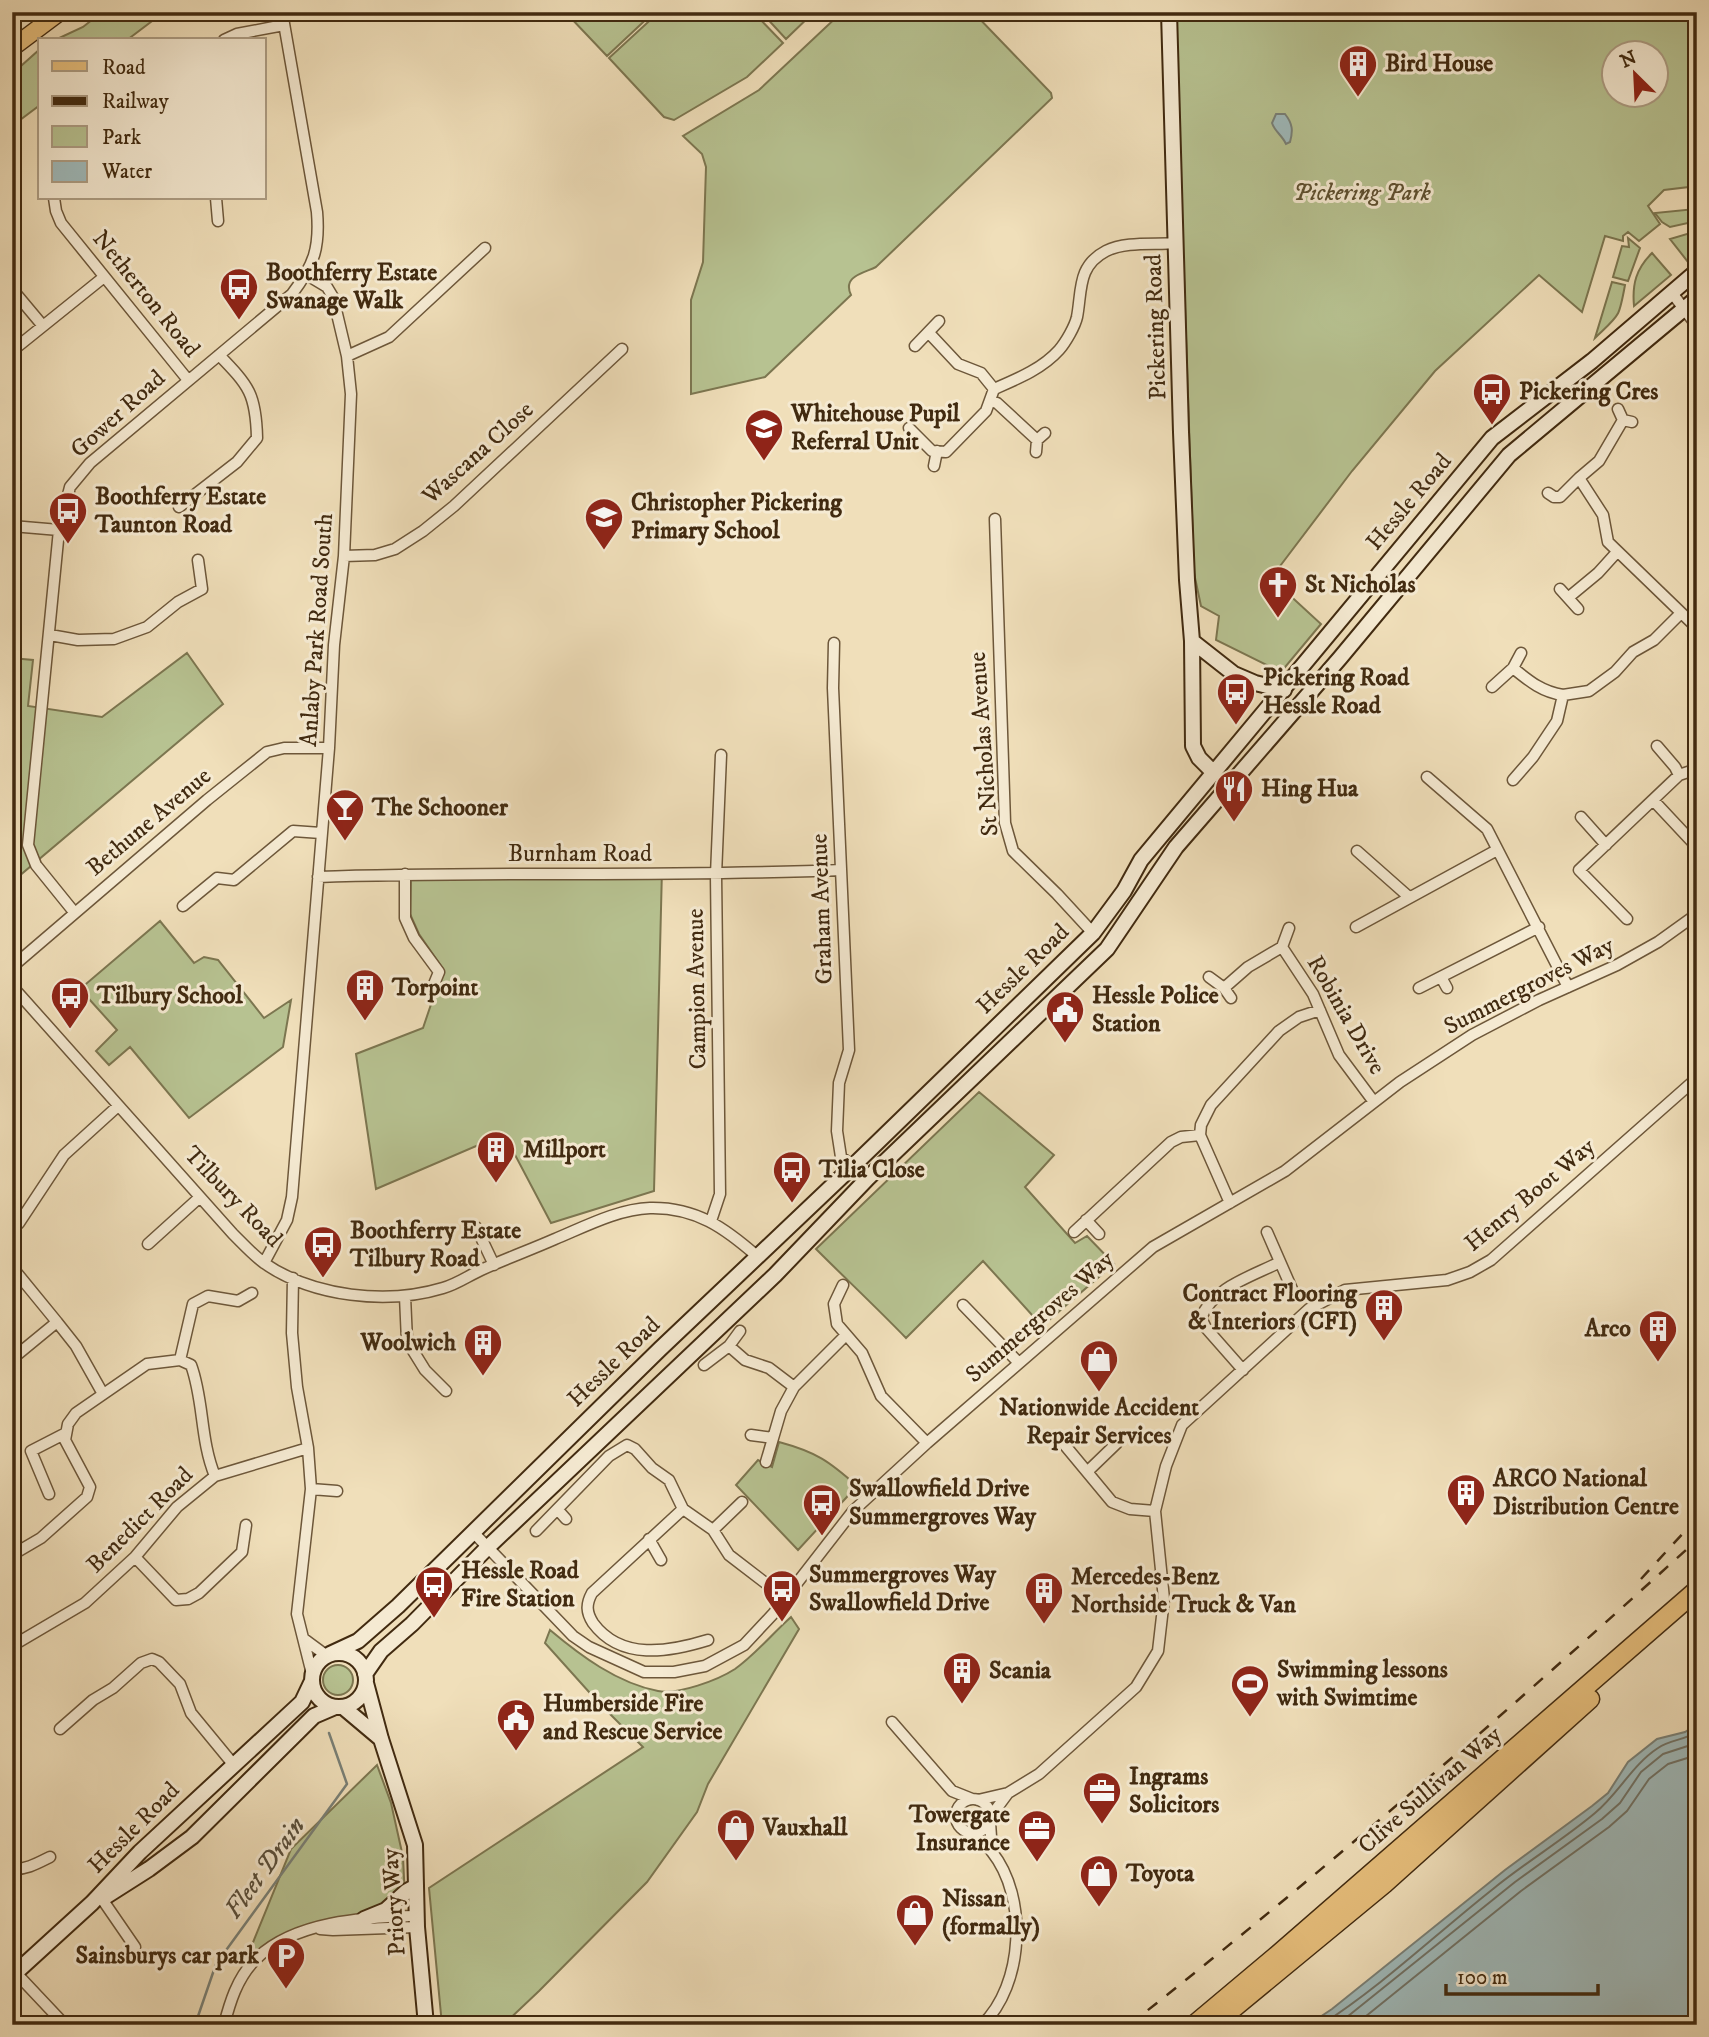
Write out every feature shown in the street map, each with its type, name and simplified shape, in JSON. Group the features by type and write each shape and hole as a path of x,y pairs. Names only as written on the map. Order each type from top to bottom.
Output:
{"highway":[{"name":"Clive Sullivan Way","path":"1194,2025 1697,1590"},
{"name":"Clive Sullivan Way","path":"1213,2025 1384,1884 1697,1603"}],"main road":[{"path":"12,16 17,12"},
{"path":"12,48 60,12"}],"street":[{"path":"282,12 317,212 319,235 315,257 307,275"},
{"name":"Pickering Road","path":"1169,12 1194,746 1199,758 1214,773"},
{"path":"228,38 284,25"},
{"name":"Netherton Road","path":"54,200 61,223 188,380"},
{"path":"216,200 218,221"},
{"path":"909,428 932,451 946,452 986,411 995,389 1034,370 1059,349 1077,319 1080,282 1093,262 1106,251 1123,246 1176,243"},
{"path":"347,356 389,337 485,248"},
{"name":"Hessle Road","path":"328,1655 358,1641 398,1606 1093,933 1124,891 1141,860 1492,438 1592,361 1697,271"},
{"name":"Gower Road","path":"74,912 36,865 28,845 60,530 70,487 90,463 292,294 307,275"},
{"name":"Anlaby Park Road South","path":"264,1263 287,1220 292,1197 329,748 334,645 344,556 351,394 347,356 333,297 327,287 307,275"},
{"path":"12,351 104,277"},
{"path":"12,289 43,326"},
{"path":"1672,293 1697,326"},
{"name":"Hessle Road","path":"366,1679 381,1651 775,1275 869,1178 1107,949 1176,847 1340,658 1508,455 1697,298"},
{"path":"915,346 939,321"},
{"path":"929,333 958,364 981,373 995,389"},
{"name":"Wascana Close","path":"344,556 375,555 395,549 423,531 454,506 622,349"},
{"path":"179,507 237,462 257,438 256,409 244,381 219,355"},
{"path":"1592,361 1603,376"},
{"path":"990,401 997,403 1041,437 1036,452"},
{"path":"1548,493 1554,497 1560,496 1599,461 1624,417"},
{"path":"934,466 937,451"},
{"path":"1579,478 1603,515 1608,542 1697,628"},
{"name":"St Nicholas Avenue","path":"995,519 1005,823 1013,851 1093,933"},
{"path":"12,526 60,530"},
{"path":"1569,597 1598,573 1617,552"},
{"path":"50,635 78,640 114,639 147,627 178,602 202,589 198,560"},
{"path":"1560,589 1578,609"},
{"path":"1513,668 1549,693 1563,695 1589,691 1615,673 1633,652 1654,640 1681,613"},
{"path":"1192,641 1234,674 1255,683 1284,690"},
{"name":"Graham Avenue","path":"834,643 833,688 849,1050 839,1083 838,1131 841,1157 853,1166"},
{"path":"1492,687 1513,668 1521,653"},
{"path":"1513,780 1533,757 1557,721 1563,695"},
{"path":"1657,746 1679,775"},
{"name":"Bethune Avenue","path":"12,967 267,752 284,748 329,748"},
{"name":"Campion Avenue","path":"711,1221 720,1194 716,875 721,755"},
{"path":"1627,919 1580,870 1679,775 1697,769"},
{"path":"1427,777 1487,829 1568,987"},
{"path":"1653,800 1697,847"},
{"path":"1581,817 1606,845"},
{"path":"183,906 218,878 234,880 293,831 321,833"},
{"path":"1356,926 1497,850"},
{"path":"1357,851 1409,897"},
{"name":"Burnham Road","path":"318,877 405,874 716,875 841,870"},
{"path":"405,874 405,918 414,938 439,972 432,989"},
{"name":"Summergroves Way","path":"473,1532 573,1636 589,1647 644,1672 685,1670 705,1665 744,1645 773,1614 853,1511 927,1443 1153,1247 1285,1171 1374,1102 1472,1035 1617,965 1658,942 1697,914"},
{"path":"1419,988 1539,927"},
{"name":"Robinia Drive","path":"1224,988 1248,967 1282,947 1289,928"},
{"name":"Robinia Drive","path":"1282,947 1321,1010 1339,1055 1374,1102"},
{"path":"1209,977 1224,988 1231,998"},
{"path":"1441,977 1447,988"},
{"name":"Tilbury Road","path":"12,986 233,1234 264,1263 309,1285 347,1294 405,1296 441,1289 580,1228 634,1209 686,1212 711,1221 733,1235 758,1257"},
{"path":"1230,1203 1200,1135 1201,1125 1211,1105 1279,1031 1299,1017 1321,1010"},
{"name":"Henry Boot Way","path":"1009,1793 1040,1774 1103,1719 1136,1687 1158,1651 1164,1599 1155,1511 1166,1466 1182,1425 1309,1310 1345,1290 1447,1280 1470,1272 1491,1259 1697,1078"},
{"path":"12,1230 64,1155 118,1106"},
{"path":"1074,1231 1171,1142 1181,1136 1200,1135"},
{"path":"148,1244 200,1197"},
{"path":"1086,1220 1099,1234"},
{"path":"477,1227 494,1265"},
{"path":"1267,1232 1295,1296"},
{"path":"1243,1370 1206,1328 1201,1318 1205,1307 1227,1288 1280,1262"},
{"path":"12,1267 76,1346 103,1394"},
{"path":"293,1278 293,1346 308,1448 311,1489 297,1614 319,1699 339,1707 381,1739"},
{"path":"843,1285 834,1304 837,1324 862,1353 881,1396 927,1443"},
{"path":"180,1360 193,1304 208,1296 238,1301 252,1293"},
{"path":"405,1296 407,1341 425,1370 446,1391"},
{"path":"963,1304 1019,1363"},
{"path":"12,1359 57,1322"},
{"path":"704,1365 729,1346 740,1331"},
{"path":"766,1462 781,1411 794,1387 846,1335"},
{"path":"729,1346 745,1360 769,1368 794,1387"},
{"path":"12,1555 41,1538 87,1497 90,1488 65,1440 68,1424 76,1413 147,1364 180,1360 191,1365 196,1377 206,1447 215,1475"},
{"path":"50,1494 31,1451 66,1433"},
{"path":"751,1435 773,1438"},
{"path":"1058,1437 1112,1502 1130,1509 1155,1511"},
{"path":"1088,1471 1117,1443"},
{"path":"536,1531 609,1456 626,1445 635,1449 652,1468 669,1480 683,1509 713,1530 729,1555 785,1598"},
{"name":"Benedict Road","path":"12,1646 85,1604 135,1557 177,1507 215,1475 308,1448"},
{"path":"311,1489 337,1491"},
{"path":"713,1530 743,1502"},
{"path":"683,1509 592,1593 587,1602 588,1616 597,1629 631,1650 656,1651 684,1642 708,1640"},
{"path":"558,1510 566,1519"},
{"path":"135,1557 176,1600 188,1599 207,1587 242,1552 246,1525"},
{"path":"649,1539 661,1560"},
{"path":"303,1638 328,1655"},
{"path":"312,1679 320,1660 328,1655 348,1655 362,1666 366,1679 359,1699 339,1707"},
{"path":"60,1729 93,1700 113,1689 141,1663 152,1659 159,1662 180,1684 191,1713 233,1764"},
{"name":"Hessle Road","path":"97,1901 140,1852 302,1702 312,1679"},
{"name":"Priory Way","path":"366,1679 381,1739 415,1845 417,1921 426,2025"},
{"name":"Hessle Road","path":"97,1901 192,1837 314,1716 339,1707"},
{"path":"892,1722 952,1791 987,1806 992,1852"},
{"path":"952,1791 958,1824 992,1852 1012,1893 1016,1955 1009,1982 982,2025"},
{"path":"956,1814 962,1804 1009,1793"},
{"path":"972,1833 983,1831 1009,1793"},
{"path":"12,1869 36,1864 50,1857"},
{"path":"364,1919 386,1910 416,1886"},
{"path":"65,2025 14,1975 97,1901 135,1947"},
{"path":"224,2025 237,1986 255,1960 282,1941 324,1925 364,1919 417,1921"},
{"path":"319,1928 333,1930 417,1921"}],"green space":[{"path":"102,12 164,12 130,38 59,38 83,27"},
{"path":"571,12 654,12 607,56 568,15"},
{"path":"659,12 753,12 783,43 747,77 674,120 664,117 609,58"},
{"path":"761,12 814,12 786,39"},
{"path":"842,12 973,12 1051,93 1052,98 876,267 852,279 849,283 851,295 765,377 691,394 691,300 703,262 706,167 702,154 683,136 759,90"},
{"name":"Pickering Park","path":"1175,12 1697,12 1697,186 1664,190 1648,206 1660,224 1639,241 1628,232 1623,236 1623,241 1605,236 1582,312 1539,275 1435,371 1352,471 1271,578 1321,624 1281,672 1216,640 1219,616 1201,606 1194,573"},
{"path":"38,51 38,106 12,126 12,74"},
{"path":"1695,209 1697,221 1670,227 1655,213"},
{"path":"1697,231 1697,255 1688,262 1670,239"},
{"path":"1628,238 1640,248 1628,281 1613,277 1622,246 1629,247"},
{"path":"1652,253 1671,275 1634,306 1636,277"},
{"path":"1612,282 1625,285 1619,310 1595,338"},
{"path":"187,653 223,704 12,882 12,658 33,660 28,706 102,717"},
{"path":"662,869 654,1191 551,1223 504,1134 376,1189 356,1054 423,1028 443,969 419,934 410,914 411,871"},
{"path":"160,921 194,963 204,957 218,960 264,1018 291,1000 283,1047 189,1118 130,1047 109,1065 96,1051 117,1030 80,989"},
{"path":"979,1092 1054,1155 1025,1187 1075,1243 1087,1236 1114,1264 1042,1326 983,1261 906,1338 816,1249"},
{"path":"779,1442 821,1458 857,1486 798,1550 736,1485 758,1460 772,1467"},
{"path":"791,1617 799,1629 708,1784 697,1812 647,1882 503,2025 442,2025 429,1888 643,1747 545,1643 550,1630 587,1659 614,1675 643,1687 666,1692 698,1686 735,1669"},
{"path":"338,1665 349,1669 353,1680 349,1691 338,1695 327,1691 323,1680 327,1669"},
{"path":"377,1765 391,1803 403,1857 405,1899 390,1916 290,1932 245,1962 291,1849"}],"water":[{"path":"1276,114 1285,114 1291,124 1290,142 1286,144 1272,123"},
{"path":"1697,1724 1697,2025 1308,2025 1608,1793 1628,1762 1657,1739 1685,1732"}],"waterway":[{"name":"Fleet Drain","path":"195,2025 216,1964 347,1784 329,1733"}],"railway":[{"path":"1641,1579 1697,1518"},
{"path":"1129,2025 1275,1908 1417,1787 1697,1540"}],"place":[{"name":"Bird House","path":"1358,98"},
{"name":"Boothferry Estate Swanage Walk","path":"239,321"},
{"name":"Pickering Cres","path":"1492,426"},
{"name":"Whitehouse Pupil Referral Unit","path":"764,462"},
{"name":"Boothferry Estate Taunton Road","path":"68,545"},
{"name":"Christopher Pickering Primary School","path":"604,551"},
{"name":"St Nicholas","path":"1278,619"},
{"name":"Pickering Road Hessle Road","path":"1236,726"},
{"name":"Hing Hua","path":"1234,823"},
{"name":"The Schooner","path":"345,842"},
{"name":"Torpoint","path":"365,1022"},
{"name":"Tilbury School","path":"70,1030"},
{"name":"Hessle Police Station","path":"1065,1044"},
{"name":"Millport","path":"496,1184"},
{"name":"Tilia Close","path":"792,1204"},
{"name":"Boothferry Estate Tilbury Road","path":"323,1279"},
{"name":"Contract Flooring & Interiors (CFI)","path":"1384,1342"},
{"name":"Arco","path":"1658,1363"},
{"name":"Woolwich","path":"483,1377"},
{"name":"Nationwide Accident Repair Services","path":"1099,1393"},
{"name":"ARCO National Distribution Centre","path":"1466,1527"},
{"name":"Swallowfield Drive Summergroves Way","path":"822,1537"},
{"name":"Hessle Road Fire Station","path":"434,1619"},
{"name":"Summergroves Way Swallowfield Drive","path":"782,1623"},
{"name":"Mercedes-Benz Northside Truck & Van","path":"1044,1625"},
{"name":"Scania","path":"962,1705"},
{"name":"Swimming lessons with Swimtime","path":"1250,1718"},
{"name":"Humberside Fire and Rescue Service","path":"516,1752"},
{"name":"Ingrams Solicitors","path":"1102,1825"},
{"name":"Vauxhall","path":"736,1862"},
{"name":"Towergate Insurance","path":"1037,1863"},
{"name":"Toyota","path":"1099,1908"},
{"name":"Nissan (formally)","path":"915,1947"},
{"name":"Sainsburys car park","path":"286,1990"}]}
